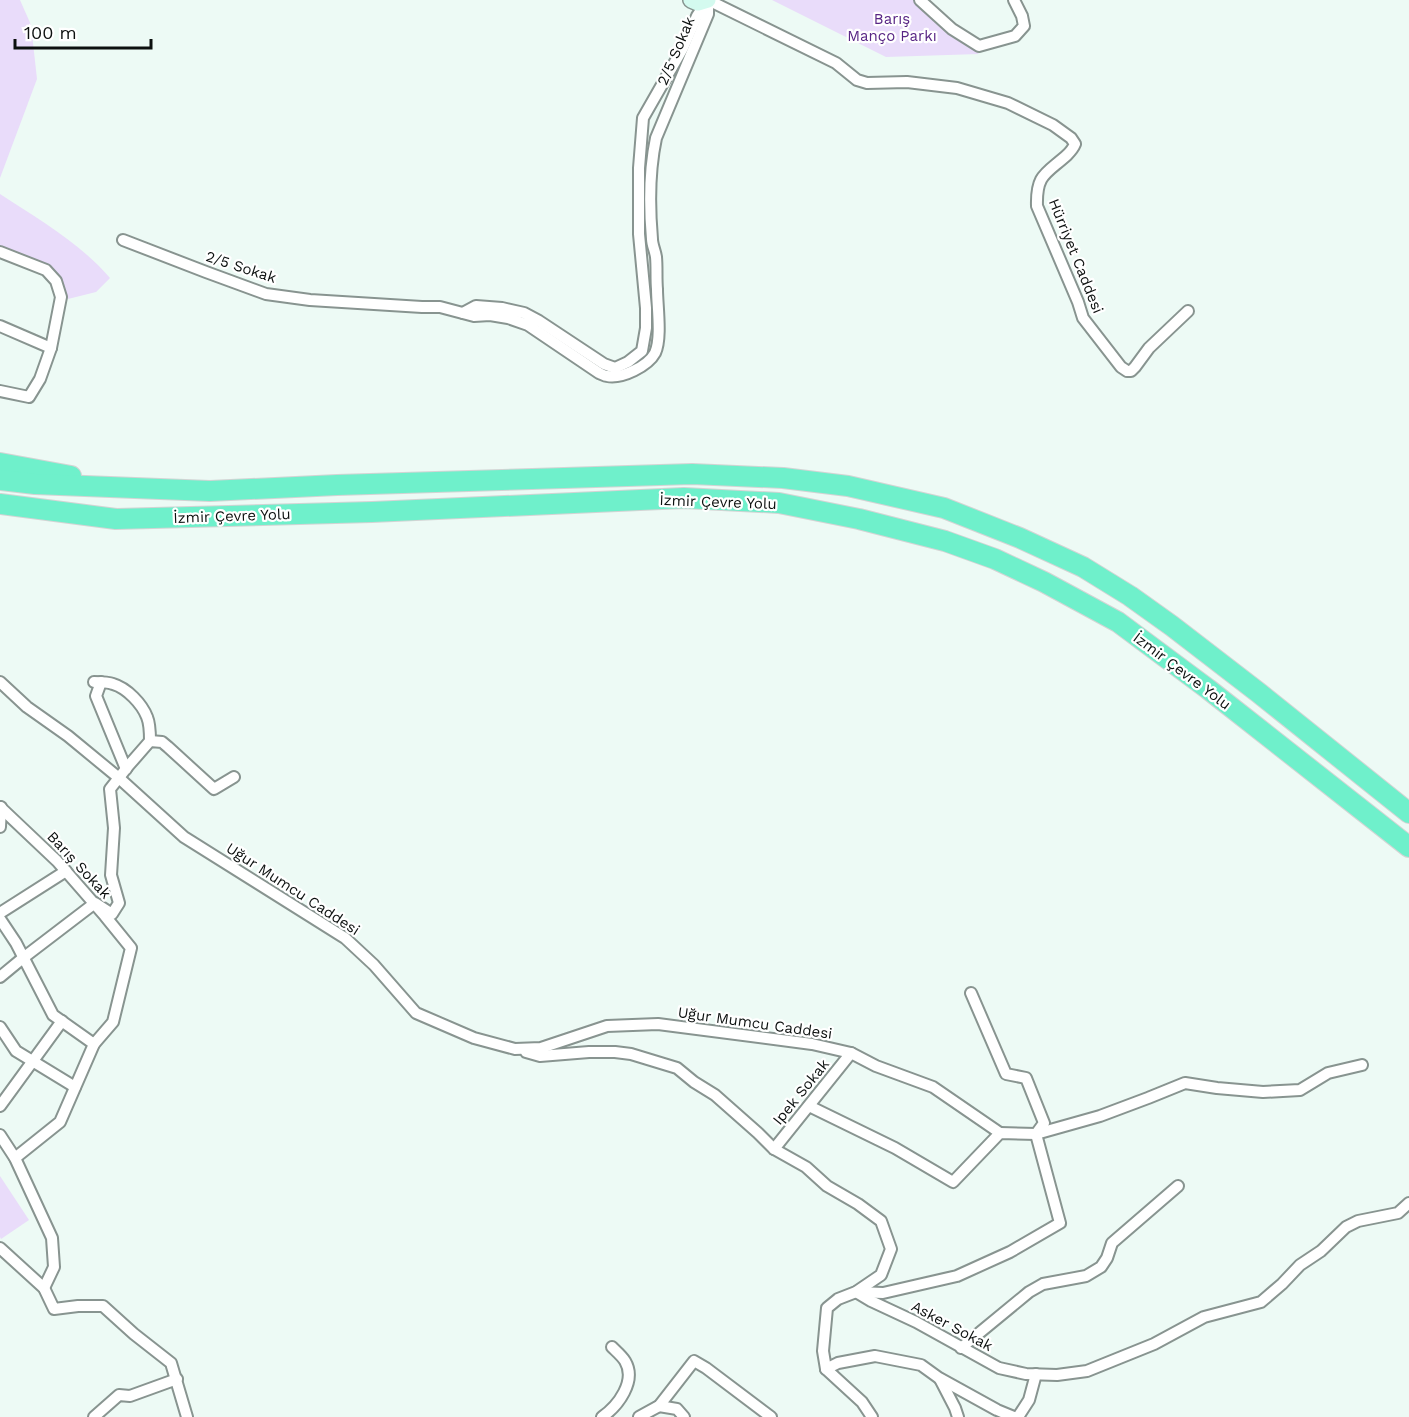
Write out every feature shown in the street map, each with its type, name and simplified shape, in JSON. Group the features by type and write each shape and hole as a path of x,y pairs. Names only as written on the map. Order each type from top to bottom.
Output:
{"highway":[{"path":"0,464 53,472 126,488"},
{"name":"İzmir Çevre Yolu","path":"0,480 35,484 210,491 692,474 783,478 848,486 944,508 1020,538 1083,567 1130,596 1260,693 1409,813"},
{"name":"İzmir Çevre Yolu","path":"0,504 116,519 372,512 684,498 779,503 860,519 945,541 995,560 1035,578 1118,622 1208,689 1409,847"},
{"path":"0,514 116,519"}],"main road":[{"path":"691,0 698,3 708,0"}],"street":[{"name":"Hürriyet Caddesi","path":"708,0 730,5 836,63 857,80 867,83 907,82 957,88 1008,103 1053,125 1071,138 1075,147 1042,175 1037,190 1036,206 1083,318 1121,367 1127,371 1135,368 1149,348 1188,311"},
{"name":"2/5 Sokak","path":"463,313 476,306 524,313 604,364 615,368 628,362 642,351 646,328 639,234 639,168 643,118 697,16 708,0"},
{"name":"2/5 Sokak","path":"123,240 266,294 310,300 440,307 474,316 490,315 508,318 528,325 599,373 617,376 640,367 655,352 658,327 656,258 650,219 651,159 656,138 708,14 708,0"},
{"path":"920,0 952,28 979,46 1015,36 1024,26 1014,0"},
{"path":"0,252 46,270 56,282 61,297 51,348 40,379 29,397 0,391"},
{"path":"0,326 51,348"},
{"name":"Uğur Mumcu Caddesi","path":"0,682 27,707 122,774 184,837 345,938 374,965 416,1012 474,1038 515,1049 541,1048 607,1026 658,1024 812,1044 851,1053 876,1066 933,1087 1000,1133"},
{"path":"0,977 95,903 112,914 119,903 111,875 114,828 110,789 150,741 150,727 147,716 124,688 112,683 98,682 96,696 122,774"},
{"path":"150,741 162,742 214,789 234,777"},
{"path":"0,807 0,828"},
{"name":"Barış Sokak","path":"0,807 66,871 131,948 112,1022 94,1044"},
{"path":"0,913 66,871"},
{"path":"0,919 53,1015 94,1044 60,1122 15,1158"},
{"path":"971,993 1006,1074 1026,1078 1044,1123 1036,1134"},
{"path":"0,1106 62,1022"},
{"path":"0,1027 16,1051 75,1087"},
{"path":"515,1049 540,1056 589,1052 631,1053 676,1068 715,1095 774,1149 806,1167 827,1186 881,1221 891,1249 881,1275 856,1292 838,1299 827,1308 823,1351 826,1369 862,1402 872,1417"},
{"name":"Ipek Sokak","path":"774,1149 851,1053"},
{"path":"809,1106 895,1148 953,1182 1000,1133 1036,1134 1100,1116 1185,1083 1263,1092 1300,1090 1328,1073 1362,1065"},
{"path":"856,1292 883,1293 957,1276 1010,1252 1059,1223 1036,1134"},
{"path":"0,1135 15,1158 52,1238 54,1267 44,1288"},
{"path":"961,1348 1029,1292 1043,1284 1086,1276 1101,1267 1112,1243 1178,1186"},
{"name":"Asker Sokak","path":"856,1292 999,1368 1026,1374 1057,1375 1087,1371 1155,1344 1204,1317 1261,1302 1300,1265 1321,1251 1346,1227 1358,1221 1398,1213 1409,1203"},
{"path":"0,1248 44,1288 54,1309 103,1306 171,1363 187,1417"},
{"path":"602,1417 612,1410 626,1388 629,1373 624,1360 612,1347"},
{"path":"826,1369 838,1362 875,1356 921,1365 939,1378 1014,1417"},
{"path":"639,1417 659,1406 694,1361 771,1417"},
{"path":"1018,1417 1029,1400 1036,1374"},
{"path":"939,1378 958,1417"},
{"path":"94,1417 119,1395 130,1396 177,1379"},
{"path":"659,1406 677,1409 684,1417"}],"green space":[{"path":"0,0 20,0 31,25 37,79 0,178"},
{"name":"Barış Manço Parkı","path":"772,0 917,0 979,54 886,57"},
{"path":"0,194 72,243 110,278 96,292 68,299 61,280 0,247"},
{"path":"0,1176 29,1220 1,1239 0,1237"}]}
